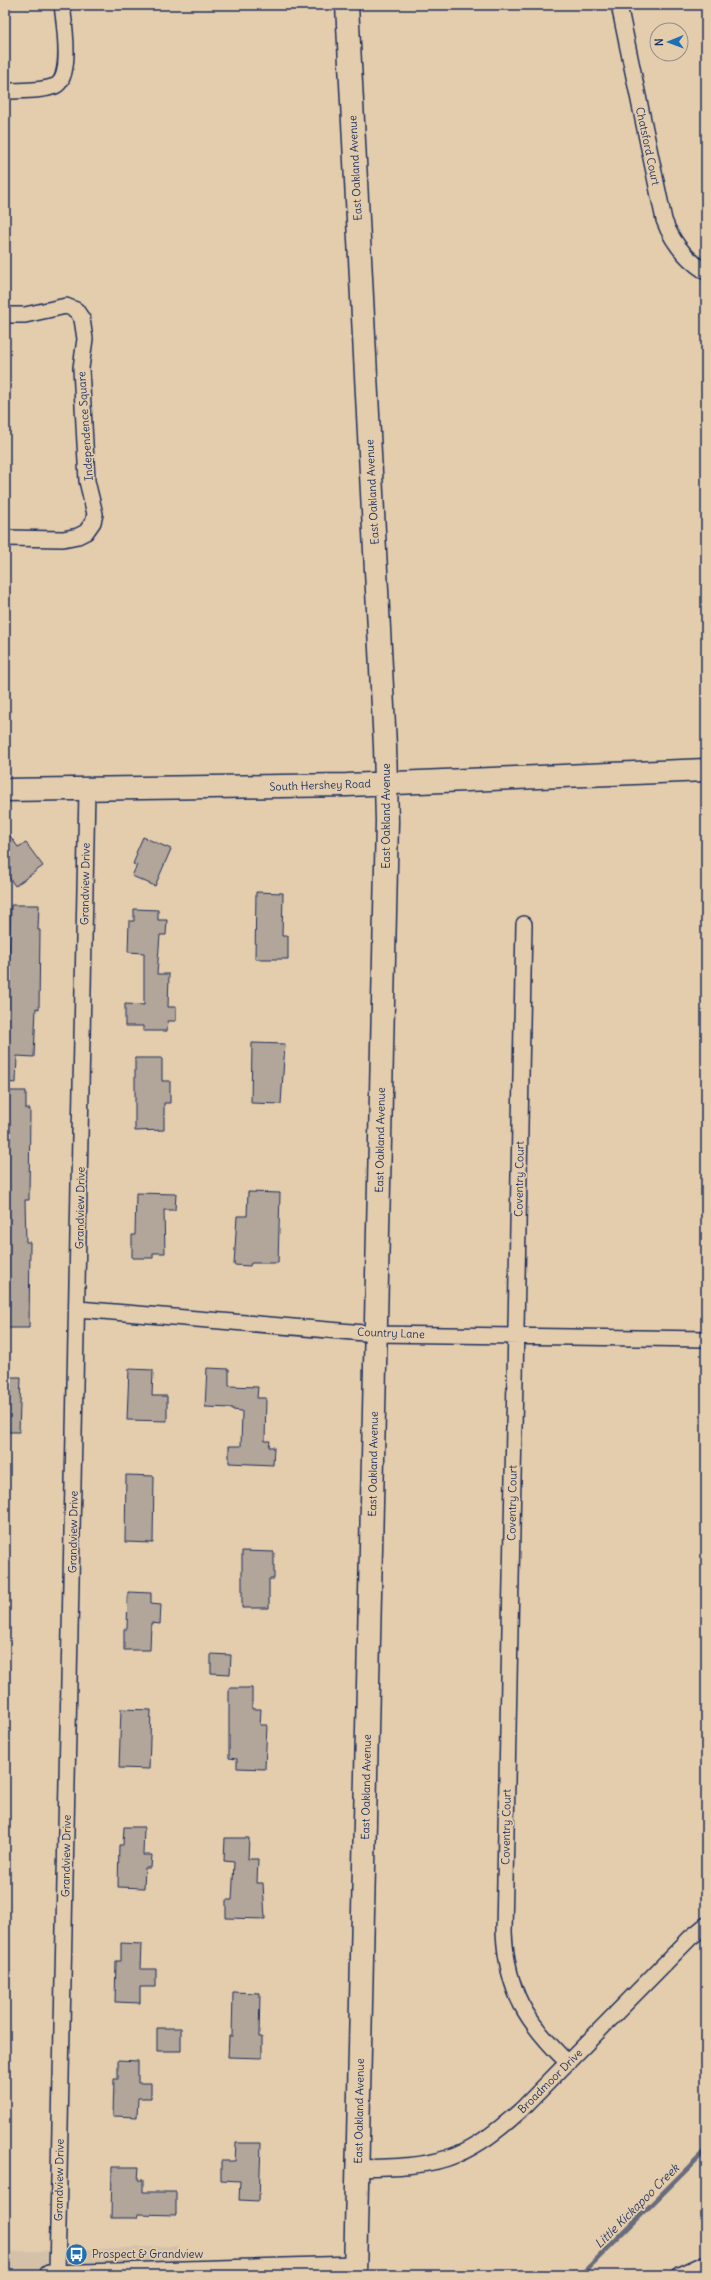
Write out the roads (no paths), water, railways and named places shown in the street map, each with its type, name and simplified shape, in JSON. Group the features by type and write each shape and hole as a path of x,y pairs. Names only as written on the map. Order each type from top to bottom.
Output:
{"main road":[{"name":"East Oakland Avenue","path":"347,5 386,783 376,1334 355,2270"},
{"name":"South Hershey Road","path":"5,790 87,790 386,783 706,770"}],"street":[{"path":"5,91 35,90 56,85 60,81 64,74 65,63 62,5"},
{"name":"Chatsford Court","path":"619,5 664,220 668,231 685,255 706,272"},
{"name":"Independence Square","path":"5,315 25,315 66,306 76,310 82,319 85,339 81,368 87,481 96,514 93,522 86,532 78,536 63,539 5,538"},
{"name":"Grandview Drive","path":"57,2275 78,1309 87,790"},
{"name":"Coventry Court","path":"524,924 504,1932 505,1957 511,1981 521,2005 544,2039 568,2063"},
{"name":"Country Lane","path":"78,1309 376,1334 706,1339"},
{"name":"Broadmoor Drive","path":"358,2168 418,2166 453,2157 470,2150 497,2132 568,2063 649,1979 706,1925"},
{"path":"680,2275 706,2263"},
{"path":"49,2275 355,2270"}],"waterway":[{"name":"Little Kickapoo Creek","path":"581,2275 706,2150"}],"place":[{"name":"Prospect & Grandview","path":"77,2254"}]}
